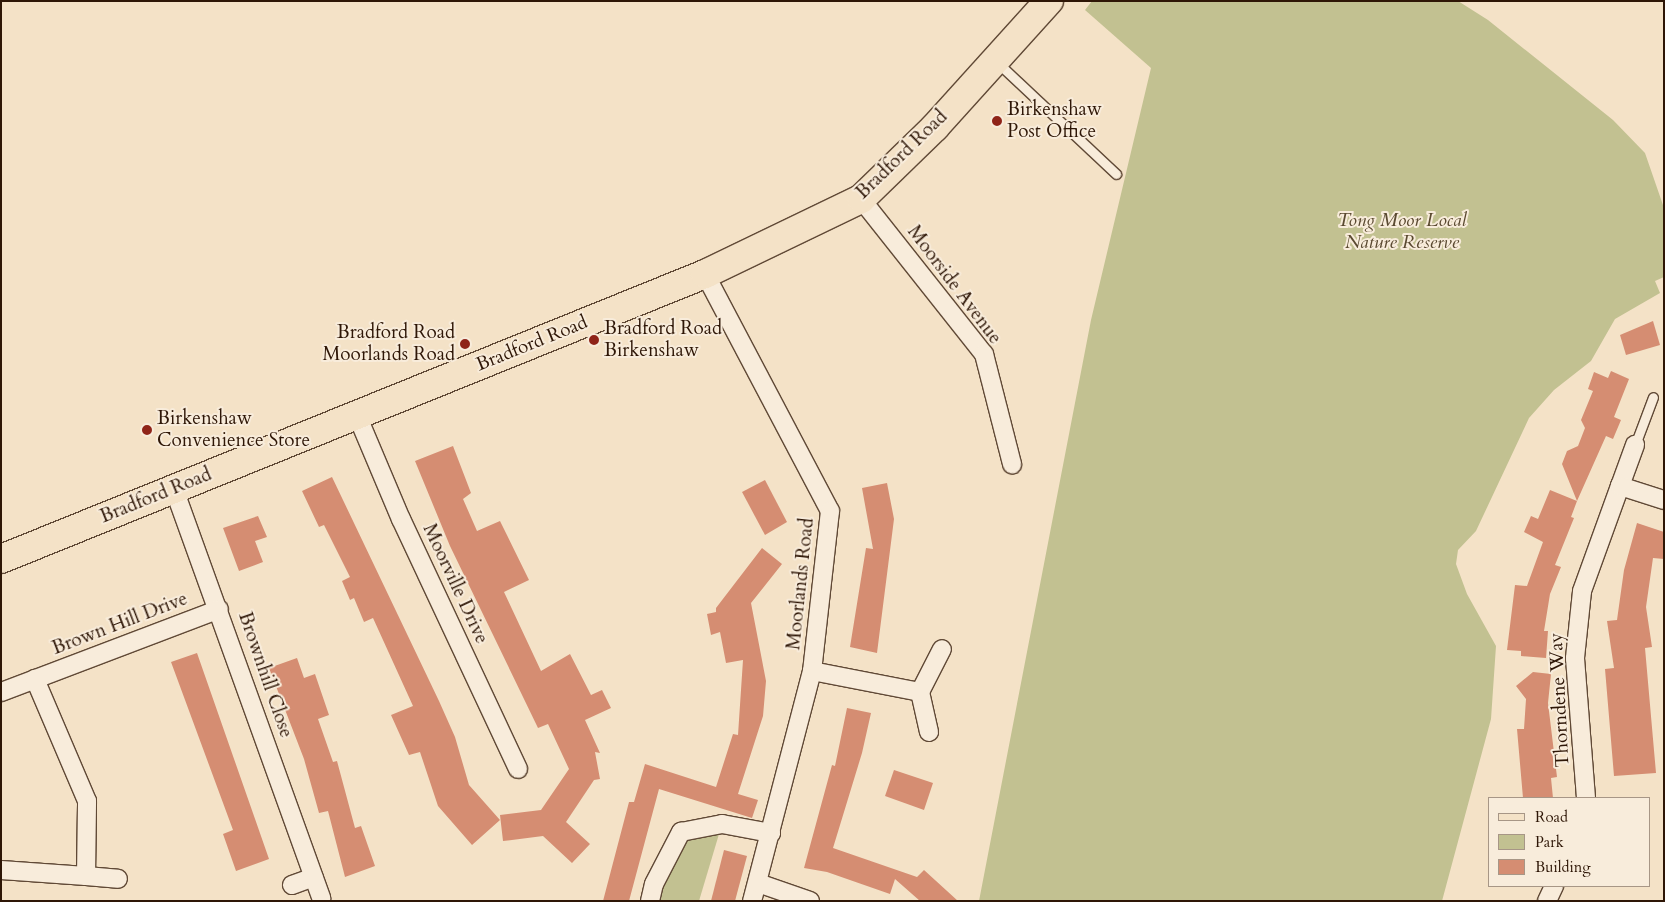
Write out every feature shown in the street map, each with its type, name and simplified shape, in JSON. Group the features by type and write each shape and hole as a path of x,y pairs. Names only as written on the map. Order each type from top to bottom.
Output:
{"main road":[{"name":"Bradford Road","path":"1,559 705,274 861,199 935,126 1049,1"}],"street":[{"name":"Moorside Avenue","path":"861,199 984,354 1012,464"},
{"name":"Moorlands Road","path":"705,274 830,512 812,670 771,834 752,901"},
{"name":"Moorville Drive","path":"358,415 401,519 518,769"},
{"name":"Thorndene Way","path":"1586,797 1576,634 1582,592 1635,445"},
{"path":"1620,486 1664,500"},
{"name":"Brownhill Close","path":"174,489 219,608 321,898"},
{"name":"Brown Hill Drive","path":"1,692 219,608"},
{"path":"930,732 920,692 942,649"},
{"path":"812,670 920,692"},
{"path":"35,680 87,801 86,876"},
{"path":"650,901 654,884 681,832 722,824 771,834"},
{"path":"1,870 118,879"},
{"path":"292,884 314,877"},
{"path":"758,883 810,901"},
{"path":"1546,901 1553,887"}],"lane":[{"path":"994,60 1116,174"},
{"path":"1635,445 1653,397"}],"green space":[{"name":"Tong Moor Local Nature Reserve","path":"1092,1 1458,1 1488,20 1613,120 1645,153 1664,208 1664,277 1655,281 1660,293 1615,319 1591,361 1554,390 1529,418 1476,531 1458,550 1456,564 1467,594 1496,646 1491,719 1442,901 979,901 1091,320 1151,68 1085,10"},
{"path":"722,824 699,901 650,901 681,832"}],"building":[{"path":"1653,321 1660,345 1626,355 1620,335"},
{"path":"1611,371 1629,379 1614,417 1621,420 1613,439 1606,436 1577,501 1562,464 1567,451 1578,446 1585,428 1581,420 1593,391 1588,389 1594,372 1608,378"},
{"path":"453,446 471,493 463,499 477,531 500,521 529,580 504,592 541,671 570,654 591,695 602,690 611,708 585,720 600,753 595,752 600,779 594,780 566,822 590,844 572,863 543,836 503,841 500,815 541,810 569,769 548,724 538,728 450,546 415,461"},
{"path":"332,477 439,701 455,737 469,785 500,820 472,845 438,806 420,752 409,755 391,715 413,706 373,618 364,622 354,598 350,600 342,581 350,577 324,525 319,527 302,491"},
{"path":"765,480 787,522 765,535 742,492"},
{"path":"887,483 894,519 877,653 850,647 866,548 873,549 862,488"},
{"path":"1550,490 1577,501 1571,517 1574,518 1555,565 1561,567 1550,594 1544,631 1548,631 1546,658 1521,656 1521,651 1507,650 1515,585 1527,586 1543,542 1524,532 1531,516 1538,519"},
{"path":"258,516 267,537 255,541 263,562 239,571 223,528"},
{"path":"1637,523 1664,532 1664,559 1653,558 1646,607 1652,647 1645,648 1656,773 1614,776 1605,669 1614,668 1607,621 1617,620 1624,570"},
{"path":"762,548 782,564 751,603 766,681 763,716 738,794 758,800 752,818 659,789 629,901 603,901 629,802 634,802 645,764 716,787 733,734 738,735 743,660 726,663 720,632 711,635 707,614 716,612 716,608"},
{"path":"197,653 269,859 236,871 223,834 233,830 171,662"},
{"path":"297,658 304,678 315,674 329,715 318,719 333,762 337,761 355,828 361,826 375,866 345,877 328,811 319,813 304,759 269,668"},
{"path":"1533,672 1551,674 1548,703 1557,777 1551,778 1553,797 1523,797 1517,729 1524,729 1526,699 1516,686"},
{"path":"847,708 871,713 862,753 833,848 917,877 924,870 958,901 920,901 895,879 890,894 827,872 804,868 832,765 835,766"},
{"path":"894,770 933,783 924,810 885,796"},
{"path":"724,850 747,856 735,901 711,901"}],"place":[{"name":"Birkenshaw Post Office","path":"997,121"},
{"name":"Bradford Road Birkenshaw","path":"594,340"},
{"name":"Bradford Road Moorlands Road","path":"465,344"},
{"name":"Birkenshaw Convenience Store","path":"147,430"}]}
